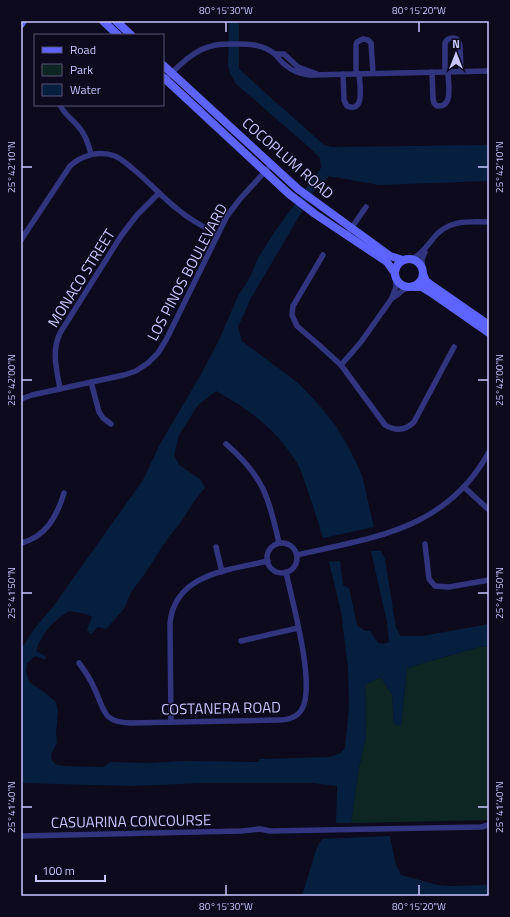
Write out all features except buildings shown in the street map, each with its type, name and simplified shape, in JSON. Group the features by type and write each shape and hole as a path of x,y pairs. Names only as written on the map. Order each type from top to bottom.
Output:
{"street":[{"path":"103,21 117,34"},
{"path":"116,21 130,34"},
{"path":"432,72 433,101 437,106 441,106 445,105 448,100 445,43 447,40 452,38 457,39 460,43 461,71"},
{"path":"343,74 344,102 347,106 353,108 360,102 356,45 357,42 363,39 368,40 371,43 373,73"},
{"path":"165,78 195,54 212,46 221,44 255,44 265,47 275,54 284,54 298,67 317,74 489,71"},
{"name":"COCOPLUM ROAD","path":"164,65 271,165 312,200 390,256 419,264 426,281 489,326"},
{"name":"COCOPLUM ROAD","path":"165,78 289,194 387,262 394,272"},
{"path":"61,106 83,133 87,140 91,154"},
{"path":"21,240 67,169 76,161 91,154 107,154 120,158 185,215 218,234"},
{"name":"LOS PINOS BOULEVARD","path":"21,399 32,395 136,371 146,365 158,353 169,335 227,216 271,165"},
{"name":"MONACO STREET","path":"60,389 55,359 56,344 60,333 120,236 159,193"},
{"path":"346,235 366,207"},
{"path":"341,365 361,342 392,298 396,287 394,272 397,265 418,256 436,234 451,225 467,221 489,222"},
{"path":"392,298 401,291 421,281 421,260 426,248"},
{"path":"323,255 293,306 292,318 298,328 341,365 387,427 402,429 411,425 416,419 454,347"},
{"path":"396,281 403,286 422,287 489,333"},
{"path":"91,382 99,412 103,418 111,424"},
{"path":"226,444 250,467 261,485 270,506 279,543"},
{"path":"297,555 372,538 408,526 425,518 439,509 464,487 489,452"},
{"path":"464,487 489,510"},
{"path":"21,543 34,539 45,531 58,510 64,493"},
{"path":"279,543 292,547 297,555 295,566 286,572 276,572 269,565 268,552 274,545 279,543"},
{"path":"425,544 429,579 435,586 449,587 489,580"},
{"path":"216,547 222,572"},
{"path":"171,722 170,631 172,611 182,593 192,584 206,576 268,561"},
{"name":"COSTANERA ROAD","path":"78,663 94,687 102,709 109,717 118,722 283,720 291,718 299,714 304,705 306,687 305,658 286,572"},
{"path":"241,641 298,628"},
{"name":"CASUARINA CONCOURSE","path":"21,836 241,831 259,833 270,831 481,827 489,825"},
{"name":"CASUARINA CONCOURSE","path":"481,827 489,829"}],"green space":[{"path":"489,646 489,820 351,823 358,773 366,735 365,685 381,677 392,695 394,724 401,726 407,668 479,647"}],"water":[{"path":"229,21 239,21 239,69 324,145 332,147 489,145 489,181 379,185 329,176 314,191 251,298 238,327 242,341 297,382 319,405 336,426 362,475 374,527 323,538 301,471 289,451 261,421 240,405 216,391 198,405 179,435 174,455 179,465 200,479 205,488 131,592 124,609 106,629 98,627 91,634 87,630 92,617 86,614 69,611 49,628 38,645 36,651 45,656 46,660 35,656 27,663 26,671 29,682 56,702 58,712 56,732 57,743 51,754 52,761 57,765 104,767 110,762 258,762 260,759 330,757 341,753 345,748 349,708 348,668 341,611 329,562 340,561 343,585 349,588 357,625 365,631 370,631 378,643 384,644 389,642 387,622 371,551 381,551 385,559 396,628 401,636 422,636 489,624 489,646 479,647 407,668 401,726 394,724 392,695 381,677 365,685 366,735 358,773 351,823 336,823 337,786 311,783 203,783 131,786 21,783 21,650 34,629 52,608 143,480 160,444 200,376 219,340 238,296 249,279 258,258 273,234 321,168 320,158 310,148 236,84 228,66"},
{"path":"390,836 395,862 401,875 438,885 489,885 489,896 302,896 317,847 322,839"}]}
